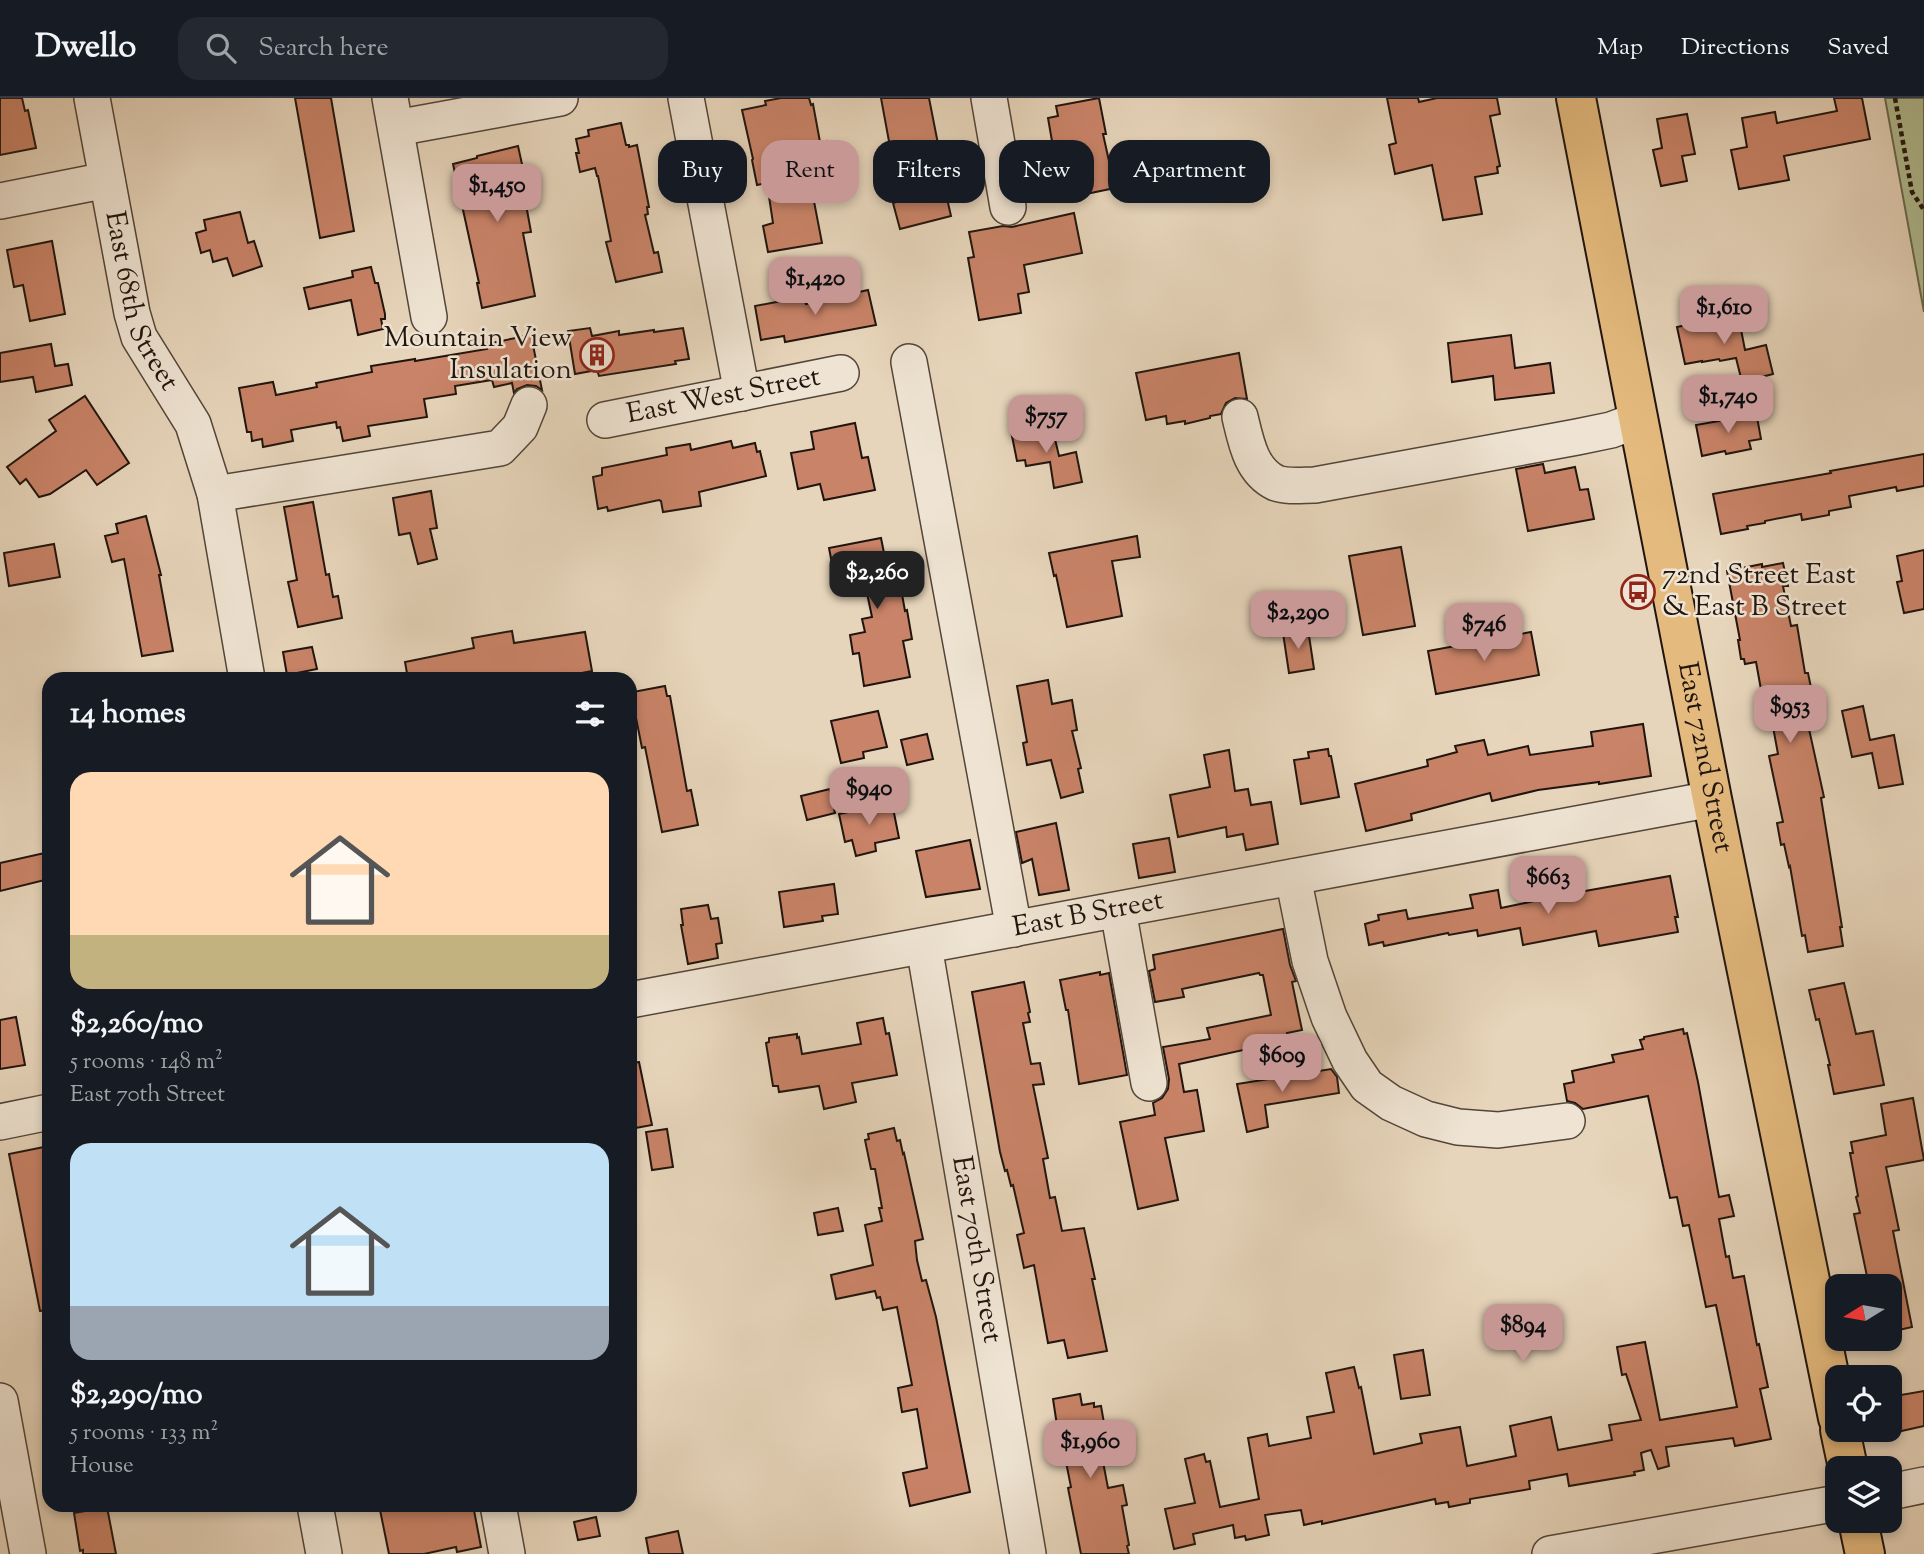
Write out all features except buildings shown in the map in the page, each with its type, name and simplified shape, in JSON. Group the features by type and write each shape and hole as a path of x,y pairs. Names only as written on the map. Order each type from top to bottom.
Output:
{"main road":[{"name":"East 72nd Street","path":"1576,98 1712,799 1827,1365"},
{"path":"1861,1533 1865,1554"}],"street":[{"name":"East 68th Street","path":"92,98 132,313 139,337 193,424 215,494 246,672"},
{"path":"429,317 393,113 560,98"},
{"path":"686,98 742,393"},
{"path":"989,98 1008,207"},
{"path":"0,201 107,180"},
{"path":"909,362 1014,929"},
{"name":"East West Street","path":"605,420 841,373"},
{"path":"215,494 500,448 520,427 528,405"},
{"path":"1240,417 1248,450 1260,471 1278,484 1298,486 1577,437 1611,430 1638,420"},
{"name":"East B Street","path":"637,999 1712,799"},
{"path":"1293,877 1310,961 1329,1017 1350,1061 1367,1086 1391,1103 1426,1119 1458,1127 1498,1130 1567,1121"},
{"path":"1118,910 1149,1083"},
{"name":"East 70th Street","path":"923,946 1028,1554"},
{"path":"0,1122 42,1113"},
{"path":"0,1401 28,1554"},
{"path":"1902,1490 1924,1485"},
{"path":"1550,1554 1825,1505"},
{"path":"316,1512 324,1554"},
{"path":"499,1512 507,1554"}],"path":[{"path":"1895,98 1912,192 1924,210"}],"green space":[{"path":"1885,98 1924,98 1924,312"}],"place":[{"name":"Mountain View Insulation","path":"597,355"},
{"name":"72nd Street East & East B Street","path":"1638,592"}]}
